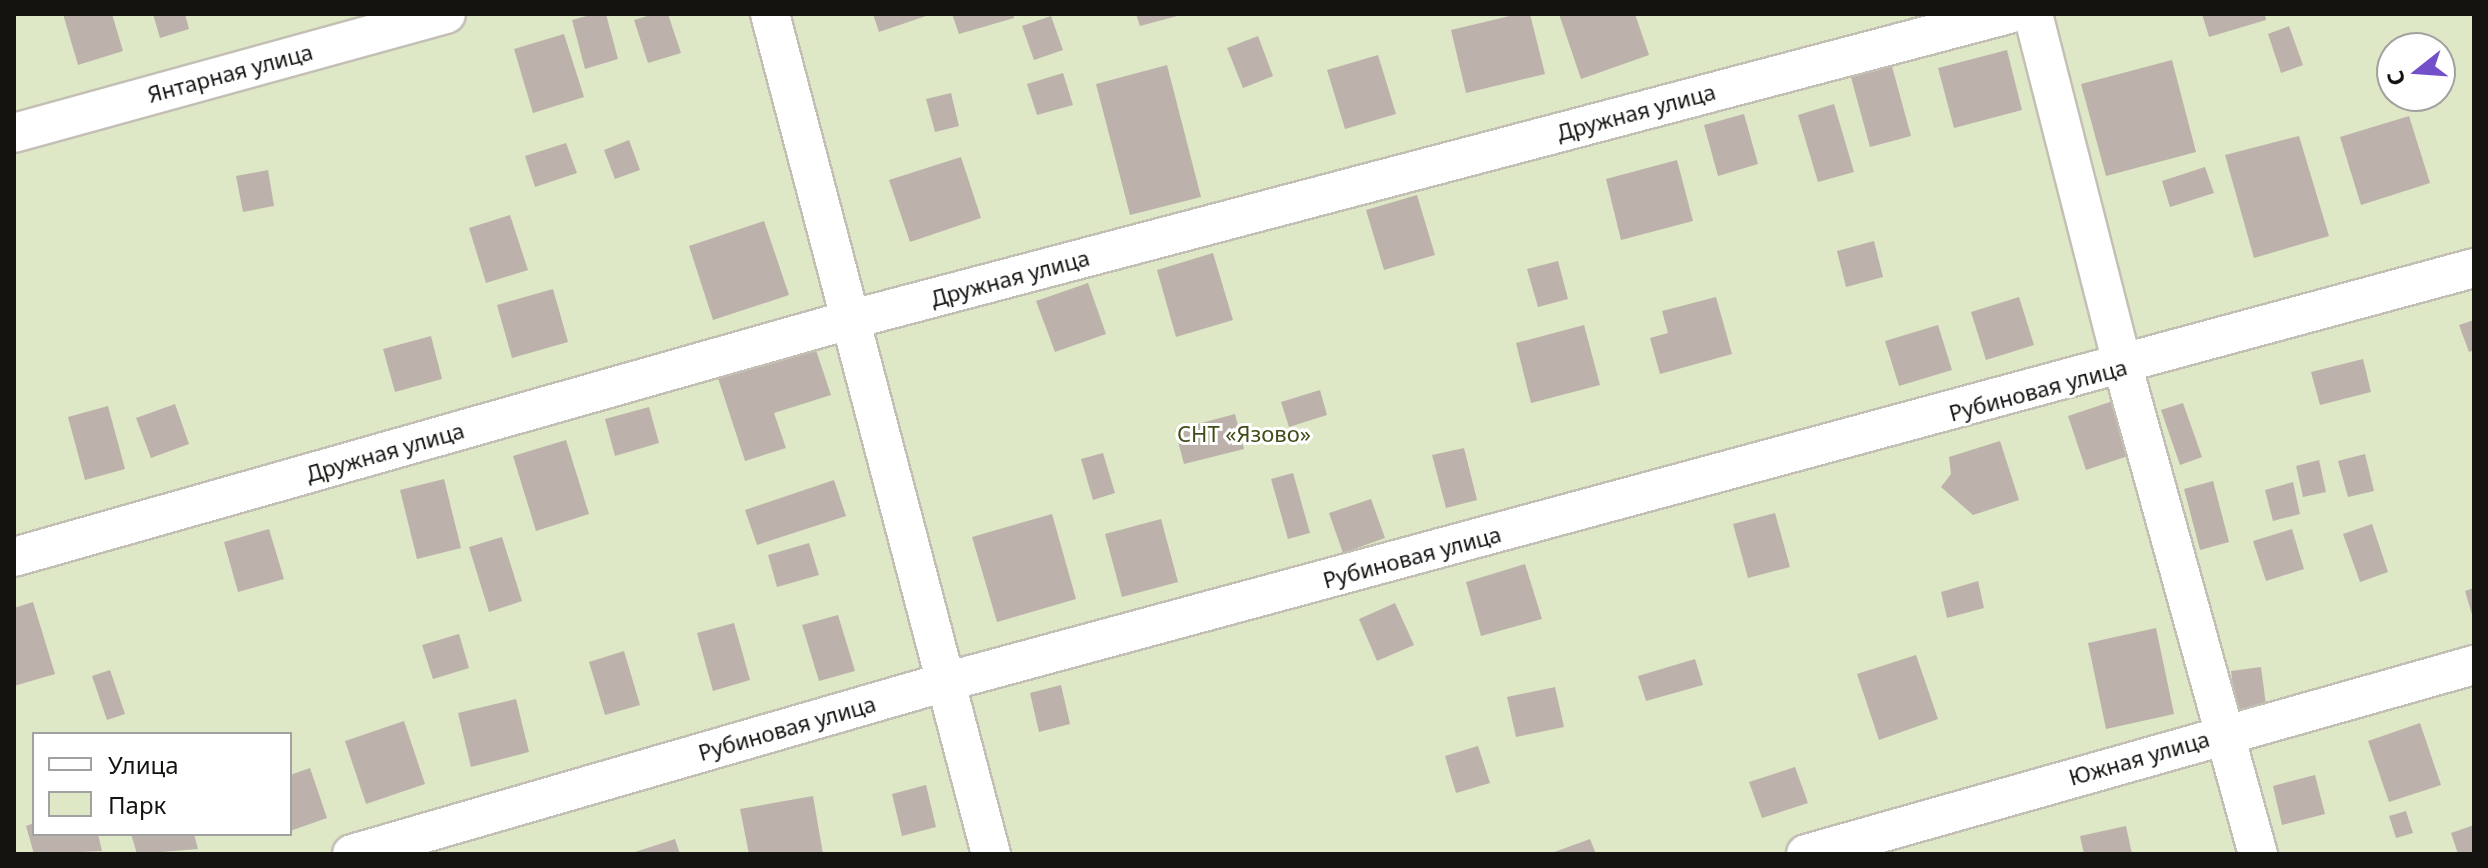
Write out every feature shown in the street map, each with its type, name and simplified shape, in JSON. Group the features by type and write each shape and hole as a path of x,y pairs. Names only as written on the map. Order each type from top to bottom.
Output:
{"street":[{"name":"Янтарная улица","path":"14,133 446,14"},
{"path":"770,14 991,854"},
{"name":"Дружная улица","path":"14,557 849,320 2009,14"},
{"path":"2033,14 2123,367 2228,732 2258,854"},
{"name":"Рубиновая улица","path":"352,854 945,682 2123,367 2474,268"},
{"name":"Южная улица","path":"1806,854 2228,732 2474,665"}],"green space":[{"name":"СНТ «Язово»","path":"14,14 2474,14 2474,854 14,854"}],"building":[{"path":"63,14 112,14 123,51 78,65"},
{"path":"153,14 185,14 189,29 160,38"},
{"path":"606,14 618,59 585,69 572,20"},
{"path":"654,14 668,14 681,53 648,63 634,20"},
{"path":"873,14 929,14 929,15 879,32"},
{"path":"952,14 1013,14 1014,18 959,34"},
{"path":"1136,14 1181,14 1181,15 1140,26"},
{"path":"1530,14 1545,74 1466,93 1451,30"},
{"path":"1559,14 1635,14 1649,55 1581,79"},
{"path":"2202,14 2265,14 2266,20 2209,37"},
{"path":"1051,16 1063,50 1034,60 1022,26"},
{"path":"2289,26 2303,65 2281,73 2268,34"},
{"path":"564,34 584,97 533,113 514,49"},
{"path":"1258,36 1273,76 1243,88 1227,48"},
{"path":"2007,50 2022,110 1954,128 1938,68"},
{"path":"1378,55 1396,114 1345,129 1327,70"},
{"path":"1890,59 1911,136 1870,147 1849,70"},
{"path":"2172,60 2196,152 2106,176 2081,84"},
{"path":"1167,65 1201,197 1130,215 1096,84"},
{"path":"1063,73 1073,105 1037,115 1027,84"},
{"path":"951,93 959,126 935,132 926,99"},
{"path":"1834,104 1854,172 1818,182 1798,115"},
{"path":"1744,114 1758,164 1718,176 1704,125"},
{"path":"2409,116 2430,183 2361,205 2340,137"},
{"path":"2299,136 2329,236 2254,258 2225,155"},
{"path":"629,140 640,170 615,179 604,150"},
{"path":"566,143 577,173 535,187 525,156"},
{"path":"961,157 981,218 910,242 889,180"},
{"path":"1677,160 1693,221 1621,240 1606,179"},
{"path":"2205,167 2214,193 2170,207 2162,181"},
{"path":"268,170 274,206 243,212 236,176"},
{"path":"1417,195 1435,255 1384,270 1366,210"},
{"path":"510,215 528,270 486,283 469,228"},
{"path":"764,221 789,295 713,320 689,246"},
{"path":"1874,241 1883,277 1846,287 1837,251"},
{"path":"1213,253 1233,320 1176,337 1157,270"},
{"path":"1558,261 1568,299 1538,307 1527,269"},
{"path":"1088,283 1106,334 1055,352 1036,301"},
{"path":"553,289 568,342 512,358 497,305"},
{"path":"1716,297 1732,354 1660,374 1650,338 1668,333 1662,311"},
{"path":"2019,297 2034,345 1986,360 1971,312"},
{"path":"2474,320 2474,350 2469,352 2459,325"},
{"path":"1584,325 1600,385 1531,403 1516,343"},
{"path":"1938,325 1952,370 1899,386 1885,341"},
{"path":"431,336 442,379 395,392 383,349"},
{"path":"814,344 831,395 774,413 786,448 745,461 717,375"},
{"path":"2363,359 2371,392 2320,405 2311,372"},
{"path":"1320,390 1327,415 1289,427 1281,402"},
{"path":"2116,400 2134,454 2086,470 2068,416"},
{"path":"2183,403 2202,457 2180,465 2161,410"},
{"path":"175,404 189,444 151,458 136,418"},
{"path":"108,406 125,469 85,480 68,417"},
{"path":"649,407 659,443 615,456 605,419"},
{"path":"1235,414 1244,449 1184,464 1175,430"},
{"path":"566,440 589,514 536,531 513,456"},
{"path":"2000,441 2019,500 1973,515 1941,487 1951,474 1949,457"},
{"path":"1464,448 1477,500 1446,508 1432,455"},
{"path":"1103,453 1115,493 1093,500 1081,459"},
{"path":"2365,454 2374,491 2348,497 2338,461"},
{"path":"2319,460 2326,492 2303,497 2296,466"},
{"path":"1293,473 1310,533 1288,539 1271,479"},
{"path":"444,479 461,548 417,559 400,490"},
{"path":"834,480 846,516 757,545 745,510"},
{"path":"2213,481 2229,542 2200,550 2184,489"},
{"path":"2293,482 2300,514 2273,521 2265,490"},
{"path":"1371,499 1385,538 1343,553 1329,513"},
{"path":"1775,513 1790,567 1748,578 1733,524"},
{"path":"1052,514 1076,599 997,622 972,537"},
{"path":"1161,519 1178,582 1122,597 1105,534"},
{"path":"2372,524 2388,572 2360,582 2343,534"},
{"path":"269,529 284,579 238,592 224,542"},
{"path":"2292,529 2304,569 2266,581 2253,541"},
{"path":"502,537 522,601 489,612 469,547"},
{"path":"809,543 819,575 777,587 768,555"},
{"path":"1525,564 1542,619 1481,636 1466,582"},
{"path":"1978,581 1984,608 1947,618 1941,592"},
{"path":"2474,588 2474,618 2473,618 2465,591"},
{"path":"33,602 55,674 14,686 14,608"},
{"path":"1395,603 1414,645 1377,661 1359,619"},
{"path":"838,615 855,671 819,681 802,625"},
{"path":"734,623 750,680 713,691 697,633"},
{"path":"2156,628 2174,714 2106,729 2088,643"},
{"path":"459,634 469,668 433,679 422,645"},
{"path":"624,651 640,705 605,715 589,662"},
{"path":"1916,655 1938,719 1879,740 1857,674"},
{"path":"1695,659 1703,685 1646,701 1638,676"},
{"path":"2261,667 2267,713 2237,717 2231,671"},
{"path":"110,670 125,714 107,720 92,676"},
{"path":"1061,685 1070,724 1039,732 1030,693"},
{"path":"1555,687 1564,727 1516,737 1507,697"},
{"path":"516,699 529,752 471,767 458,713"},
{"path":"404,721 425,784 366,804 345,741"},
{"path":"2420,723 2441,785 2389,802 2368,741"},
{"path":"1478,746 1490,783 1456,793 1445,756"},
{"path":"1795,767 1808,803 1762,818 1749,782"},
{"path":"310,768 327,818 292,830 292,774"},
{"path":"2315,775 2325,814 2282,825 2273,786"},
{"path":"926,785 936,827 902,836 892,794"},
{"path":"813,796 823,854 749,854 740,809"},
{"path":"2406,811 2413,833 2396,838 2389,816"},
{"path":"32,824 32,836 98,836 102,851 34,854 26,826"},
{"path":"2474,825 2474,854 2458,854 2451,833"},
{"path":"2126,826 2132,854 2084,854 2080,836"},
{"path":"132,836 195,836 198,849 137,854"},
{"path":"675,839 680,854 632,854 632,853"},
{"path":"1590,839 1596,854 1549,854"}]}
